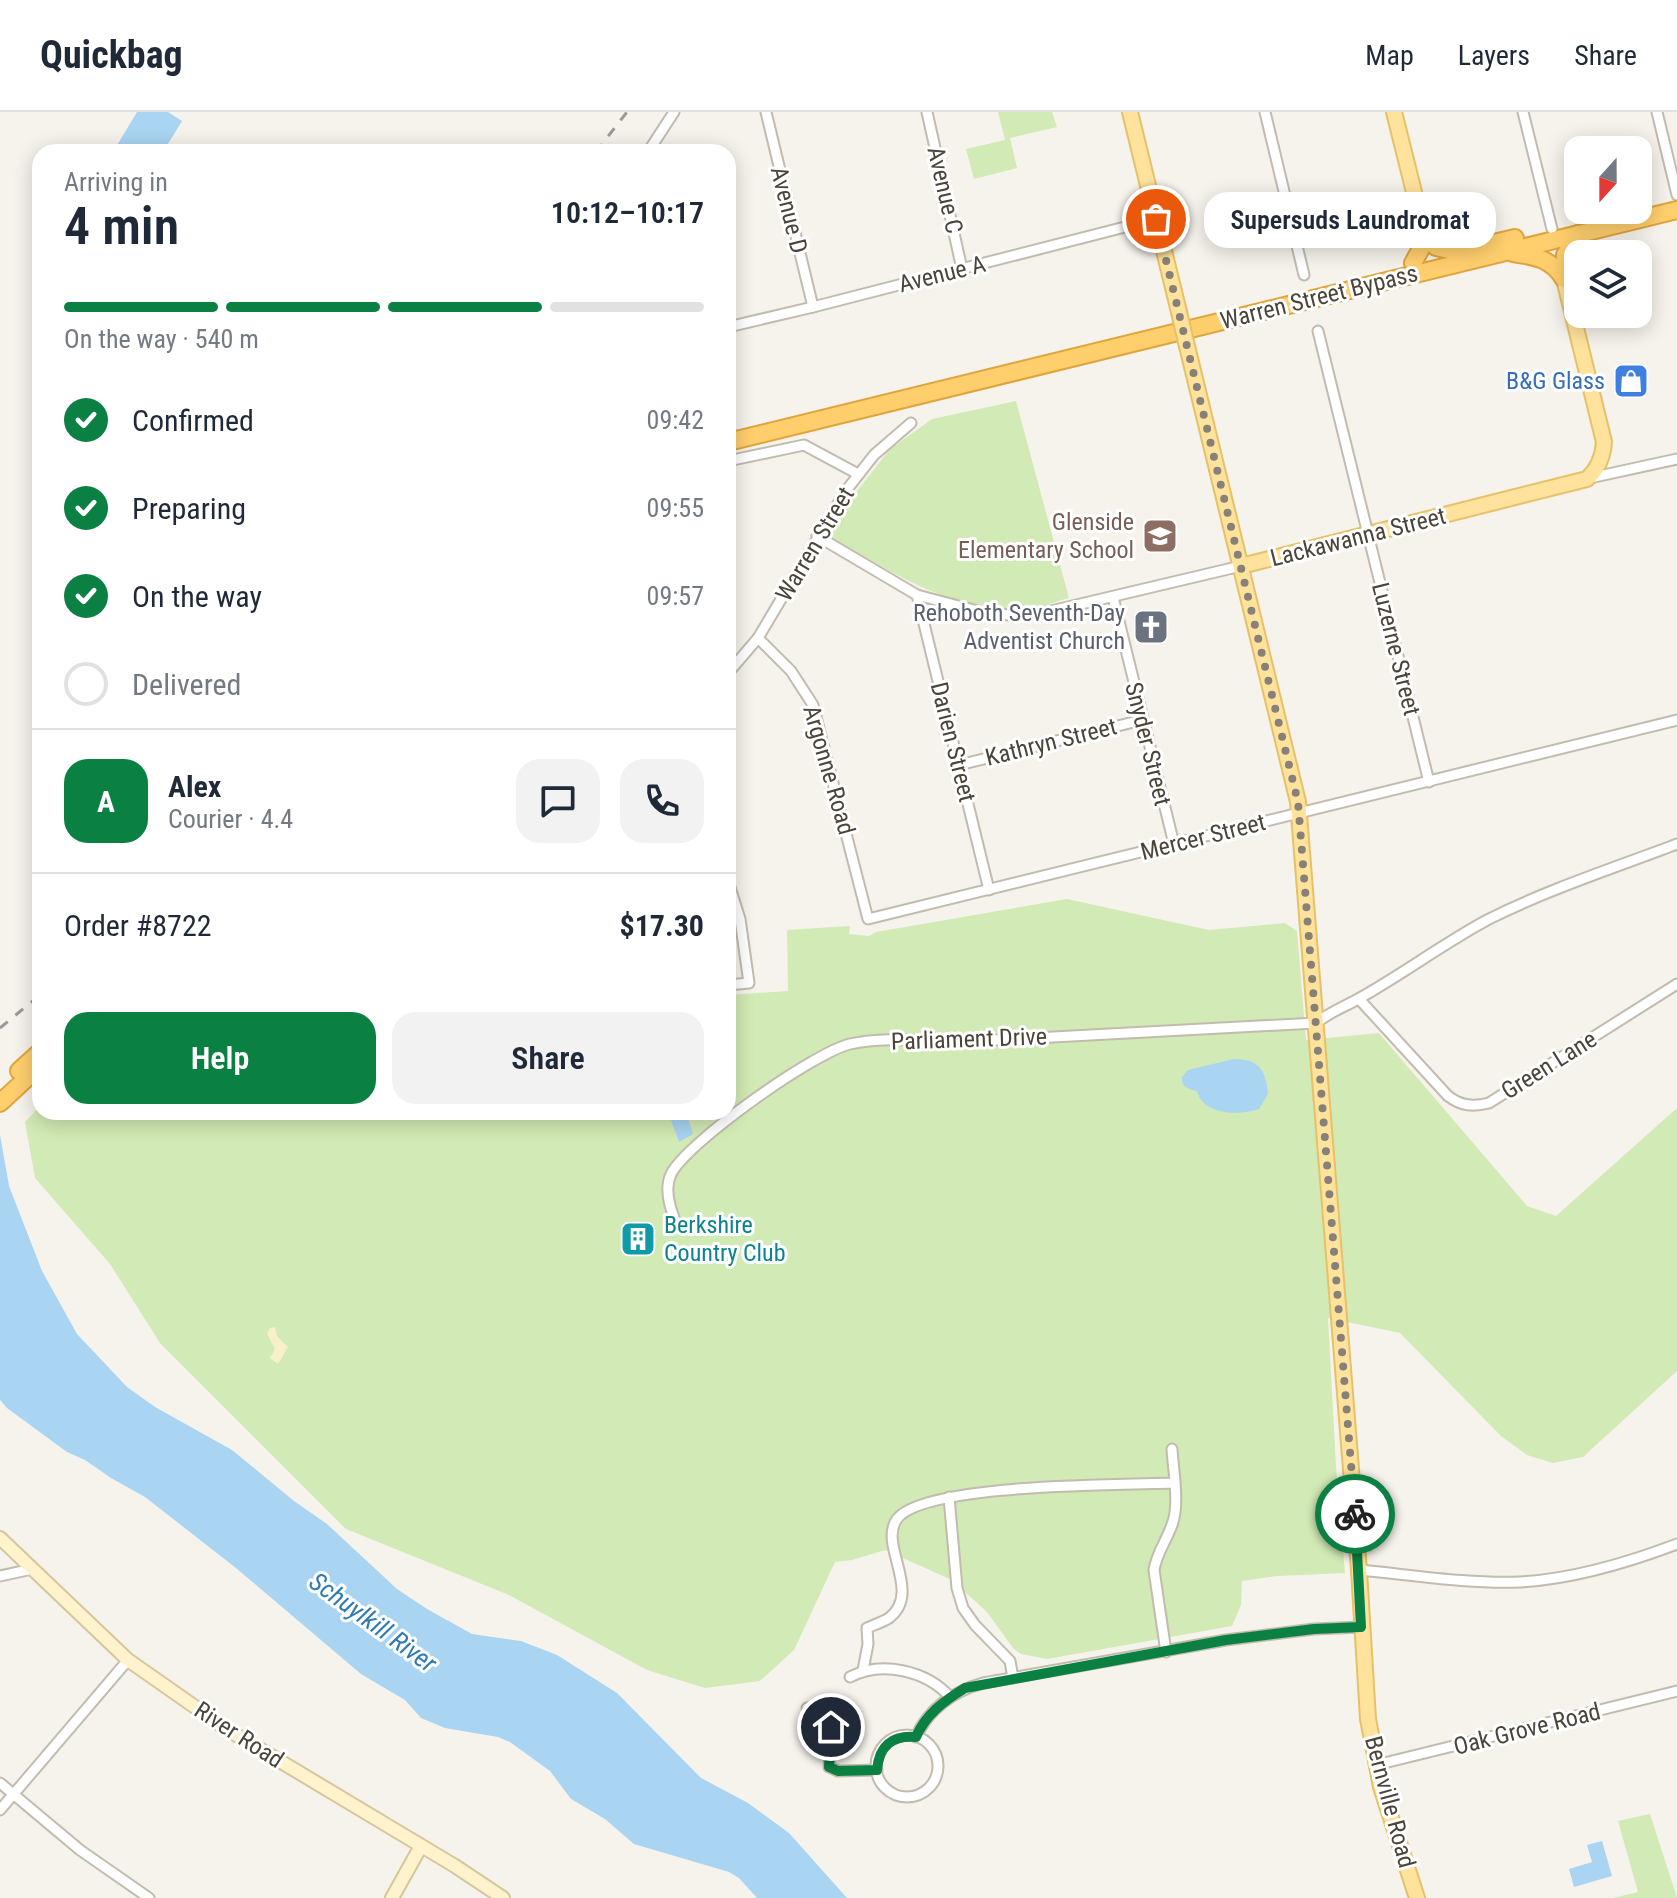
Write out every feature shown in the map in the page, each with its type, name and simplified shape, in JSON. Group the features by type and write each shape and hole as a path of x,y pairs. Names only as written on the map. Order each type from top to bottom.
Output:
{"highway":[{"path":"1652,204 1677,197"},
{"name":"Warren Street Bypass","path":"736,428 1413,268 1504,252 1677,210"},
{"name":"Warren Street Bypass","path":"736,440 1413,268 1458,252 1572,224"},
{"path":"1574,240 1578,234"},
{"path":"1413,268 1423,239 1436,247 1458,252"},
{"path":"1504,252 1545,260 1564,279"},
{"path":"0,1088 32,1069"},
{"path":"0,1103 32,1069"}],"main road":[{"name":"Bernville Road","path":"1130,112 1299,813 1368,1719 1376,1765 1417,1898"},
{"path":"1394,112 1423,239"},
{"path":"1576,328 1604,442 1601,459 1587,479"},
{"name":"Lackawanna Street","path":"1241,566 1587,479"}],"street":[{"path":"653,144 674,112"},
{"name":"Avenue D","path":"766,112 813,307"},
{"name":"Avenue C","path":"927,112 962,269"},
{"path":"1265,112 1304,275"},
{"path":"1523,112 1552,229"},
{"path":"1657,112 1677,197"},
{"name":"Avenue A","path":"736,325 1156,219"},
{"name":"Luzerne Street","path":"1318,331 1429,782"},
{"name":"Warren Street","path":"736,664 758,638 817,536 858,474 911,423"},
{"path":"736,459 804,445 858,474"},
{"name":"Lackawanna Street","path":"1587,479 1677,459"},
{"name":"Lackawanna Street","path":"817,536 917,595 961,609 1010,615 1051,611 1241,566"},
{"name":"Darien Street","path":"917,595 989,890"},
{"name":"Snyder Street","path":"1113,597 1174,844"},
{"name":"Argonne Road","path":"758,638 791,671 813,705 868,919"},
{"name":"Kathryn Street","path":"959,765 1142,720"},
{"name":"Mercer Street","path":"868,919 1677,720"},
{"name":"Parliament Drive","path":"736,1115 819,1056 837,1048 873,1042 969,1041 1316,1023 1332,1010 1359,999 1457,936 1492,918 1533,899 1677,844"},
{"path":"736,908 749,983 736,984"},
{"name":"Green Lane","path":"1359,999 1448,1096 1462,1104 1478,1106 1489,1103 1677,984"},
{"name":"Parliament Drive","path":"678,1227 671,1211 671,1175 708,1136 729,1120"},
{"path":"1166,1652 1154,1570 1176,1511 1172,1449"},
{"path":"863,1670 868,1644 867,1628 888,1618 898,1608 902,1584 893,1543 895,1522 909,1509 949,1497 1047,1488 1174,1483"},
{"path":"949,1497 957,1588 963,1608 1010,1661 1013,1678"},
{"name":"River Road","path":"0,1538 128,1660 228,1730 503,1898"},
{"path":"1359,1570 1522,1582 1581,1573 1677,1544"},
{"path":"0,1576 32,1569"},
{"path":"916,1737 922,1723 950,1697 965,1688 1226,1640 1361,1627"},
{"path":"0,1810 128,1660"},
{"path":"850,1677 863,1670 894,1669 928,1678 939,1684 950,1697"},
{"name":"Oak Grove Road","path":"1376,1765 1676,1692"},
{"path":"807,1708 831,1727 829,1767 838,1771 877,1770"},
{"path":"916,1737 927,1742 934,1752 938,1763 937,1775 932,1786 922,1793 911,1797 899,1796 888,1791 880,1781 878,1758 883,1747 892,1739 916,1737"},
{"path":"0,1783 80,1850 149,1898"},
{"path":"392,1898 421,1846"}],"green space":[{"path":"998,112 1052,112 1057,127 1010,138 1017,168 974,179 966,149 1005,140"},
{"path":"1016,401 1069,598 1033,608 979,606 928,590 832,539 831,529 846,505 890,449 932,419"},
{"name":"Berkshire Country Club","path":"1067,899 1209,930 1285,923 1297,931 1306,1040 1379,1033 1527,1206 1556,1216 1677,1108 1677,1371 1583,1457 1553,1463 1527,1455 1501,1436 1400,1333 1328,1318 1345,1573 1242,1581 1241,1605 1232,1626 1047,1659 1021,1654 1013,1648 987,1612 952,1580 885,1550 835,1562 794,1650 760,1681 705,1688 647,1670 509,1595 346,1529 160,1343 110,1264 35,1178 25,1122 32,1115 32,1120 736,1120 736,994 788,991 787,930 850,926 849,934 869,936 876,932"},
{"path":"1650,1814 1677,1898 1613,1898 1638,1892 1618,1821"}],"sand":[{"path":"275,1327 277,1336 288,1347 278,1364 270,1358 275,1349 267,1334 270,1328"}],"water":[{"path":"137,112 168,112 182,121 168,144 118,144"},
{"path":"1234,1059 1250,1061 1263,1072 1268,1094 1259,1109 1232,1113 1214,1109 1206,1105 1197,1091 1183,1083 1182,1077 1188,1070"},
{"path":"671,1120 689,1120 693,1134 679,1142"},
{"name":"Schuylkill River","path":"0,1135 9,1186 42,1271 77,1334 127,1387 155,1407 232,1450 327,1524 397,1589 427,1609 472,1634 521,1641 557,1655 617,1693 701,1778 748,1803 789,1833 847,1898 757,1898 739,1878 729,1872 634,1844 605,1819 571,1799 550,1771 510,1742 445,1728 421,1718 405,1700 361,1674 236,1568 145,1497 67,1452 7,1408 0,1400"},
{"path":"1602,1841 1612,1876 1574,1887 1569,1869 1592,1862 1587,1845"}],"railway":[{"path":"602,144 627,112"},
{"path":"0,1028 32,1002"}],"way so far":[{"path":"1156,219 1298,802 1355,1514"}],"place":[{"name":"Supersuds Laundromat","path":"1156,219"},
{"name":"B&G Glass","path":"1631,381"},
{"name":"Glenside Elementary School","path":"1160,536"},
{"name":"Rehoboth Seventh-Day Adventist Church","path":"1151,627"},
{"name":"Berkshire Country Club","path":"638,1239"}],"route":[{"path":"831,1727 829,1767 838,1771 877,1770 883,1747 892,1739 916,1737 922,1723 965,1688 1226,1640 1314,1629 1361,1627 1355,1514"}]}
